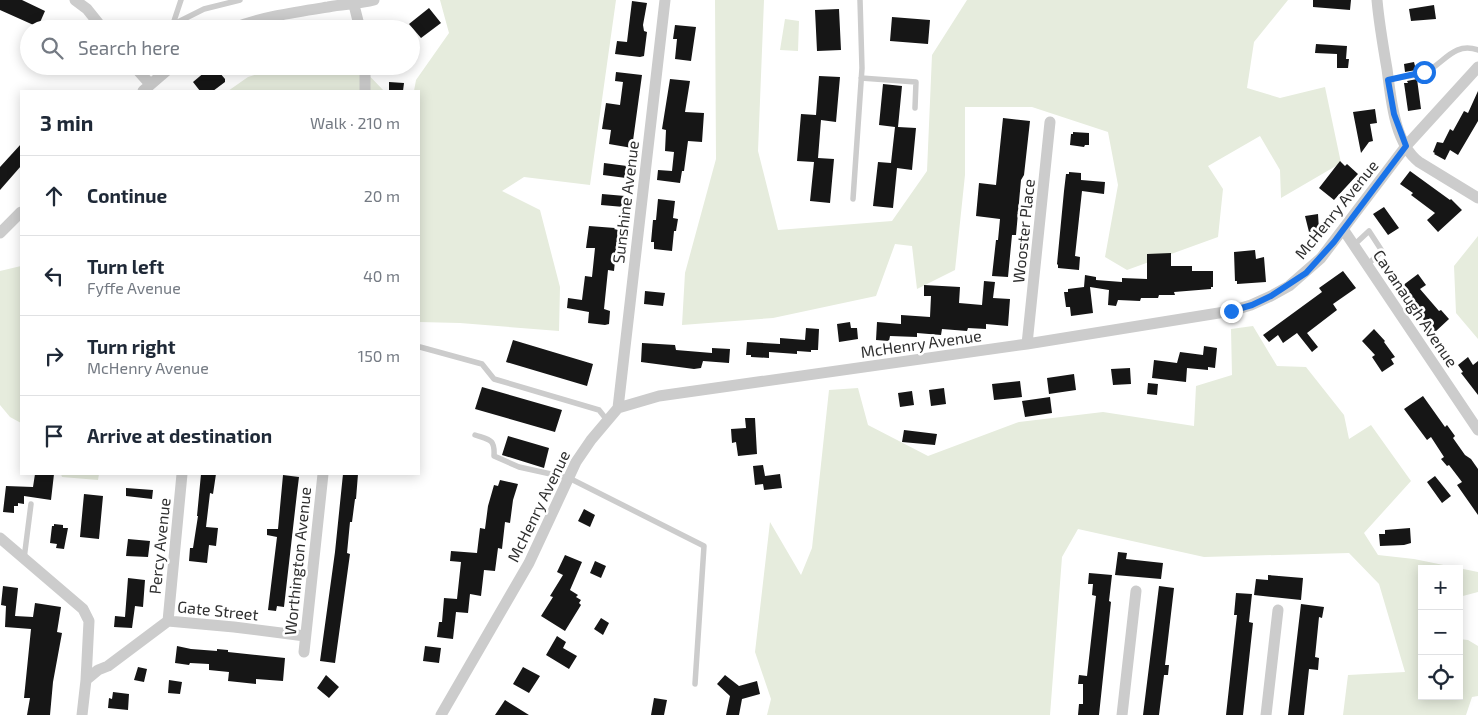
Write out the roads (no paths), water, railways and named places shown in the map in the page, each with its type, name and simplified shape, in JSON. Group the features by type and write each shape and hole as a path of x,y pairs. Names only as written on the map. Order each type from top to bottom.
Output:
{"street":[{"path":"75,0 95,20"},
{"path":"261,20 330,6 354,5 374,0"},
{"name":"Sunshine Avenue","path":"618,408 665,0"},
{"path":"1377,0 1394,114 1406,146 1412,156 1419,162 1478,198"},
{"path":"354,5 358,20"},
{"name":"McHenry Avenue","path":"442,715 530,563 576,462 590,440 618,408 659,396 1027,344 1231,311 1252,305 1283,289 1306,273 1321,258 1406,146 1477,71"},
{"path":"139,75 146,88 161,75"},
{"path":"365,75 365,90"},
{"name":"Wooster Place","path":"1027,344 1050,122"},
{"path":"0,233 20,213"},
{"name":"Cavanaugh Avenue","path":"1343,229 1478,430"},
{"name":"Percy Avenue","path":"168,621 182,475"},
{"name":"Worthington Avenue","path":"304,652 322,475"},
{"path":"0,538 83,609 90,621 82,715"},
{"path":"1122,715 1136,591"},
{"path":"1266,715 1278,610"},
{"name":"Gate Street","path":"86,680 168,621 305,636"}],"lane":[{"path":"174,20 181,0"},
{"path":"184,20 204,9 240,0"},
{"path":"853,198 861,78 860,0"},
{"path":"1388,80 1424,72 1453,50 1472,48 1478,50"},
{"path":"861,78 916,82 916,108"},
{"path":"1354,245 1369,231 1382,251 1367,265"},
{"path":"420,347 482,364 494,379 599,410 607,420"},
{"path":"475,435 491,441 494,446 494,456 519,467 569,478 704,546 696,684"},
{"path":"24,558 31,504"}]}
